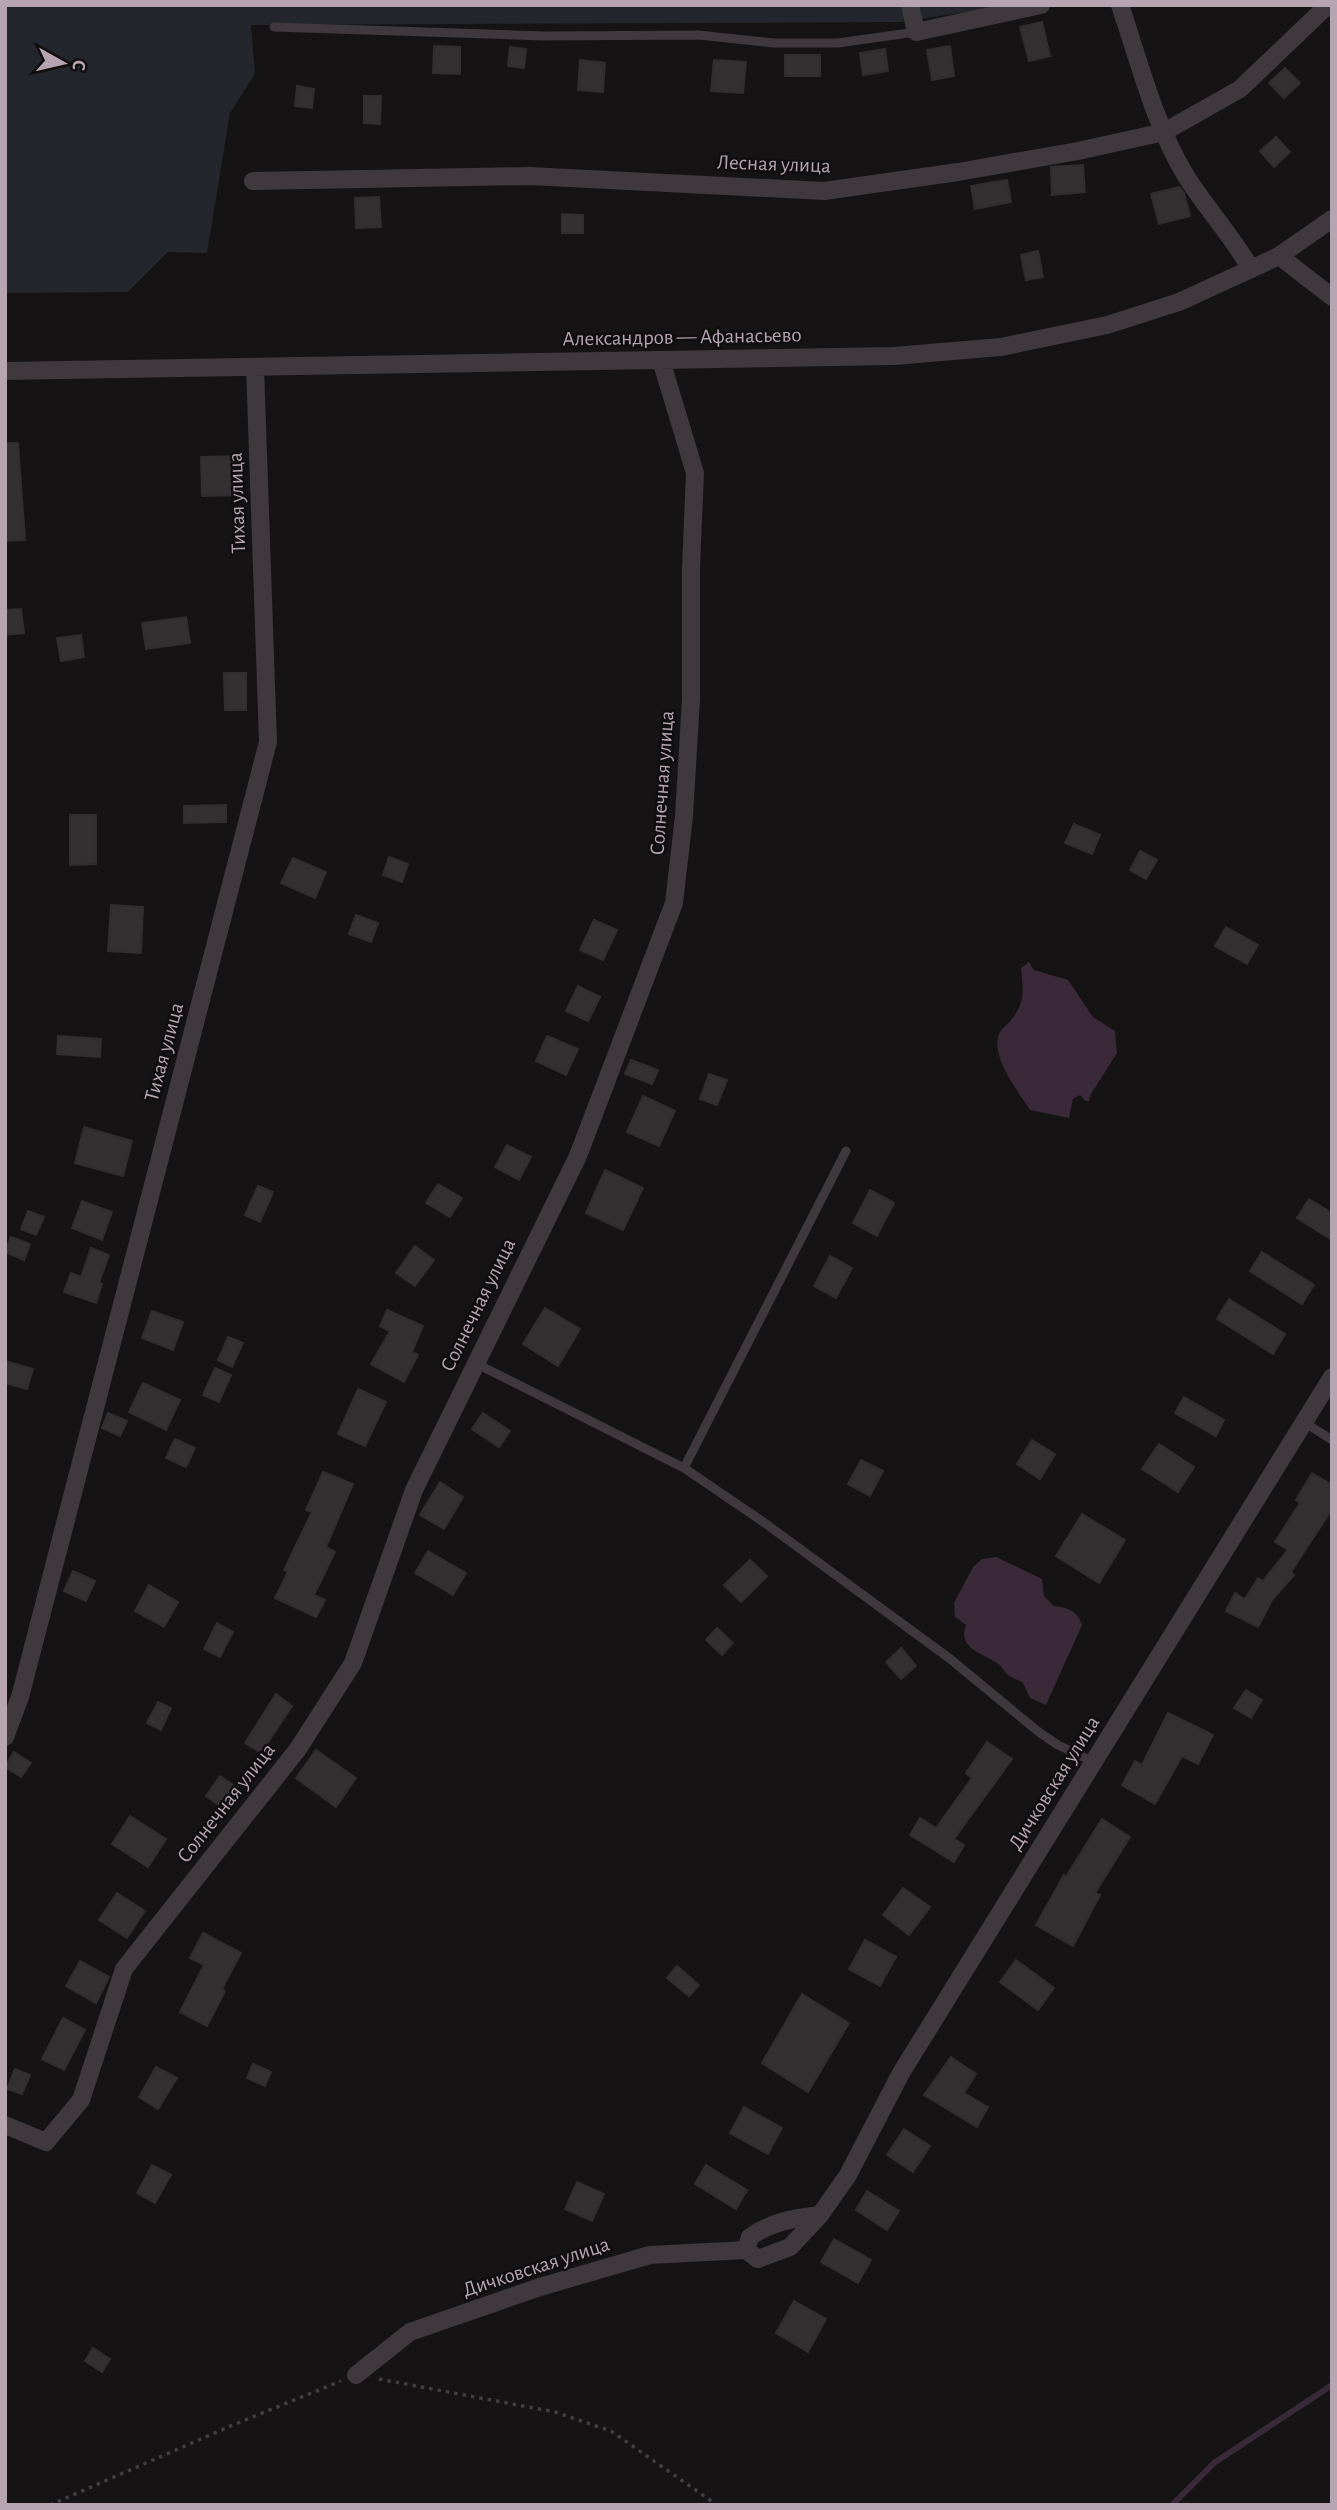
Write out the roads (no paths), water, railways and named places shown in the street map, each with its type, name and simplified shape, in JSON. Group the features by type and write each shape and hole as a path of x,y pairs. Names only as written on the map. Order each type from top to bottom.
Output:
{"street":[{"path":"910,5 916,32 1041,5"},
{"path":"1120,5 1164,132 1186,176 1234,240 1251,269"},
{"name":"Лесная улица","path":"253,181 530,176 824,191 958,172 1078,151 1164,132 1240,89 1328,5"},
{"name":"Александров — Афанасьево","path":"5,371 894,356 1001,347 1107,325 1179,302 1279,256 1332,219"},
{"path":"1279,256 1332,297"},
{"name":"Солнечная улица","path":"5,2125 46,2142 81,2100 124,1969 298,1749 353,1663 414,1490 578,1156 674,903 684,816 691,699 691,568 695,472 661,360"},
{"name":"Тихая улица","path":"5,1737 20,1697 268,742 254,366"},
{"name":"Дичковская улица","path":"356,2375 410,2332 540,2287 650,2255 746,2250 758,2259 790,2247 820,2215 848,2175 901,2073 1332,1377"},
{"path":"746,2250 750,2237 764,2227 790,2219 820,2215"}],"lane":[{"path":"274,27 544,36 699,36 773,43 838,43 916,32"},
{"path":"684,1468 846,1151"},
{"path":"475,1363 684,1468 762,1521 949,1658 1040,1733 1094,1762"},
{"path":"1304,1423 1332,1440"}],"waterway":[{"path":"1172,2505 1214,2463 1332,2385"}]}
